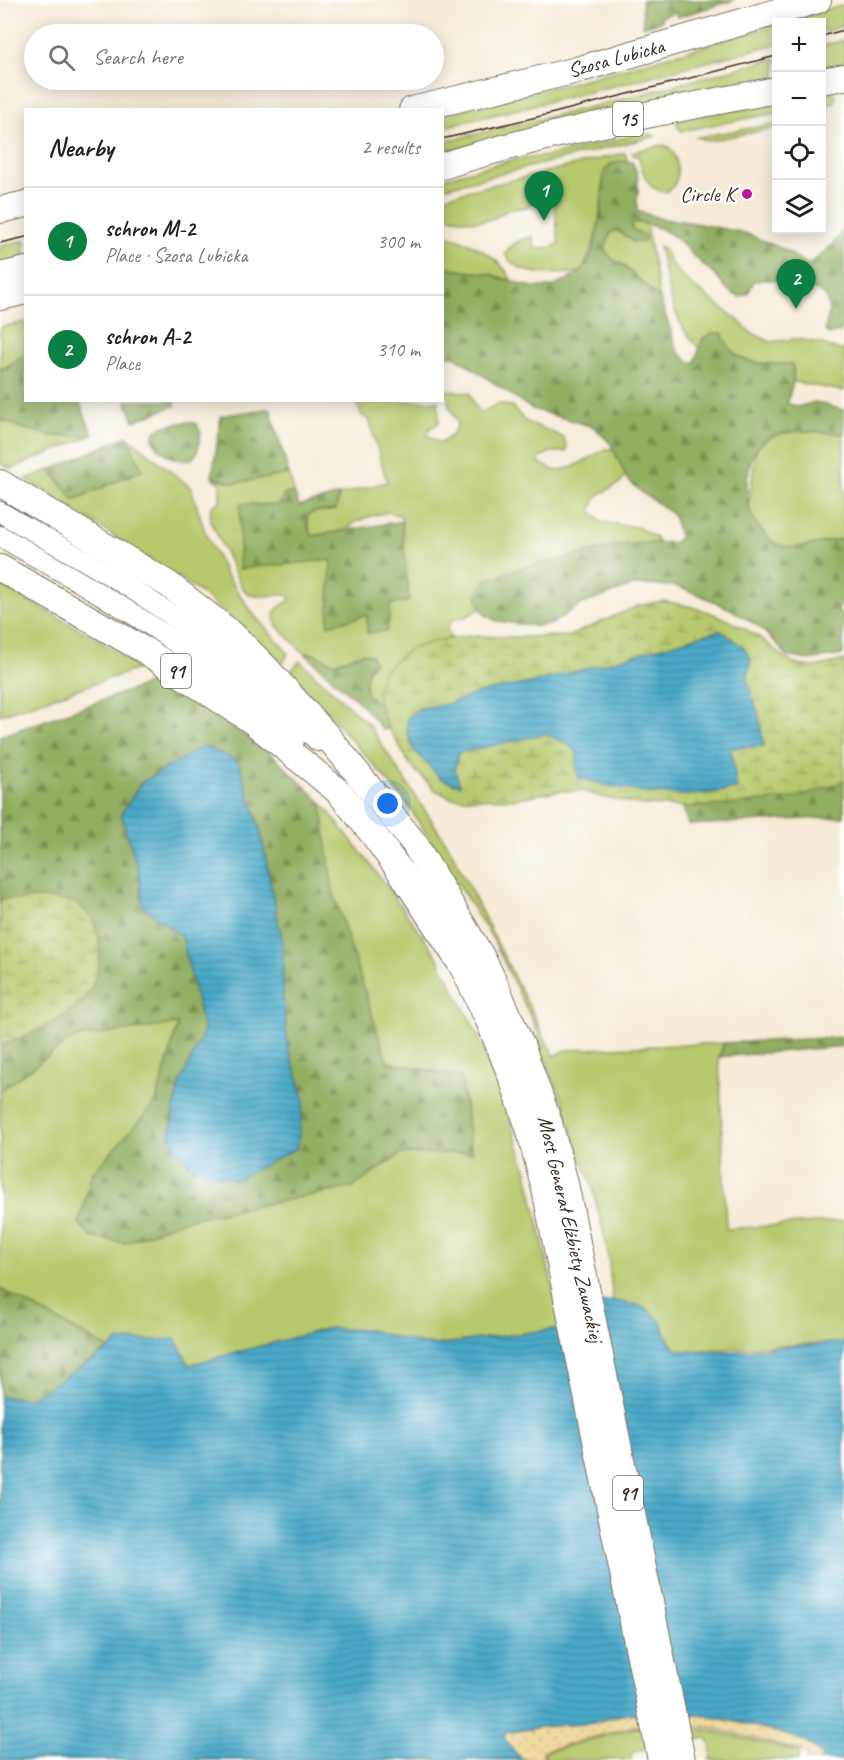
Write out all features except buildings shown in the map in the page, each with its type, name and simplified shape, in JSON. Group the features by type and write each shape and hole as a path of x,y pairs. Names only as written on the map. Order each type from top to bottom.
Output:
{"main road":[{"name":"Szosa Lubicka","path":"420,108 577,70 818,0"},
{"path":"826,80 844,77"},
{"name":"15","path":"444,163 652,114 772,91"},
{"path":"0,210 24,204"},
{"path":"0,276 24,270"},
{"path":"0,297 24,291"},
{"name":"Most Generał Elżbiety Zawackiej","path":"0,483 144,568 194,603 232,634 328,737 414,843 481,956 522,1047 549,1123 574,1225 682,1760"},
{"name":"Most Generał Elżbiety Zawackiej","path":"0,568 144,650 241,714 339,792 403,875 463,968 501,1049 529,1128 554,1229 661,1760"}],"street":[{"path":"0,512 128,587 182,623 254,682 365,782"},
{"path":"0,536 136,617 218,673 292,739 314,761 339,792"}],"green space":[{"path":"642,0 734,0 677,17 675,12 661,17 661,21 643,27"},
{"path":"844,5 844,26 826,31 826,18 799,18"},
{"path":"772,26 772,45 444,127 444,114 610,72"},
{"path":"844,40 844,66 826,70 826,45"},
{"path":"772,59 772,80 650,102 444,152 444,142 616,101"},
{"path":"826,93 834,93 836,96 834,103 826,104"},
{"path":"772,103 772,114 681,131 677,121"},
{"path":"772,125 772,129 707,141 697,137"},
{"path":"640,134 656,136 444,188 444,178 511,160 548,156"},
{"path":"662,145 671,150 677,169 676,182 665,192 649,183 643,173 638,155 634,156 632,152"},
{"path":"625,153 628,162 619,161 604,172 596,235 581,272 550,274 529,271 519,268 505,254 514,244 533,236 535,249 559,244 554,199 547,197 530,199 530,206 508,210 484,221 473,221 444,216 444,197"},
{"path":"619,161 632,162 638,180 637,211 662,219 745,233 785,250 808,265 829,248 844,227 844,324 841,331 829,335 825,330 829,312 826,296 800,285 763,280 754,281 748,294 740,297 728,290 717,276 666,231 640,223 631,224 633,230 645,236 645,241 633,241 615,230 610,234 605,250 613,260 622,264 660,299 678,352 689,362 695,362 703,338 712,333 722,333 734,353 750,362 792,364 793,382 787,403 797,407 815,402 844,410 844,434 795,431 767,439 755,452 747,482 751,515 777,545 794,547 842,539 844,541 844,595 838,612 844,616 843,655 808,660 787,656 758,626 730,609 674,586 635,585 580,605 552,624 535,626 497,621 485,615 479,604 477,594 487,579 529,566 626,544 676,542 680,537 673,515 628,480 610,443 594,427 532,409 456,357 444,355 444,268 490,274 532,287 553,287 581,272 591,256 595,243 604,172 609,165"},
{"path":"635,222 646,224 660,299 604,250 610,234 615,230 633,242 640,233 632,230 631,224"},
{"path":"444,235 473,245 483,251 501,265 512,282 490,274 444,268"},
{"path":"24,240 24,284 0,289 0,246"},
{"path":"659,246 665,249 671,264 688,282 738,320 750,332 771,342 795,339 844,350 844,391 793,382 792,364 757,363 740,358 728,347 722,333 703,338 700,349 682,327 676,314"},
{"path":"24,322 24,356 0,370 0,327"},
{"path":"24,356 24,402 79,402 93,435 52,436 0,419 0,370"},
{"path":"446,390 470,393 481,413 499,403 513,407 525,421 563,437 566,452 550,452 539,458 539,463 556,471 573,467 606,449 620,449 630,470 620,483 598,495 591,510 601,522 637,527 655,537 669,560 493,602 463,618 452,620 447,629 451,638 440,640 377,690 379,705 367,694 364,686 367,673 374,662 362,653 334,663 311,653 304,653 277,626 275,621 274,613 290,600 288,596 284,594 251,595 241,586 210,519 211,507 220,501 220,483 212,477 235,483 289,474 294,492 284,495 279,505 331,560 390,604 409,601 401,516 388,512 356,522 346,530 311,536 307,516 314,512 336,509 339,495 387,482 369,419 362,416 356,402 438,402 439,423 430,428 427,435 440,443 452,435 458,423 449,406"},
{"path":"126,402 174,402 176,405 134,421"},
{"path":"270,408 289,474 235,483 212,477 221,416"},
{"path":"761,413 844,426 844,577 740,568"},
{"path":"0,419 52,436 93,435 11,469 0,463"},
{"path":"192,422 197,424 201,433 197,451 191,459 173,458 156,445 153,438 157,430 169,425"},
{"path":"127,436 191,488 205,532 226,575 254,615 288,653 283,664 200,592 26,479 50,470 74,499 142,470"},
{"path":"127,436 142,470 74,500 50,470"},
{"path":"294,492 299,506 339,495 336,509 314,512 307,516 307,525 312,536 402,521 409,601 391,604 387,631 367,633 367,615 328,625 331,560 239,569 240,504 279,505 284,495"},
{"path":"0,585 104,643 138,669 0,715"},
{"path":"662,601 688,606 722,617 757,636 785,658 800,665 819,666 844,660 844,781 799,797 683,807 642,805 582,791 557,791 515,799 451,798 435,790 411,766 389,729 379,705 377,690 383,671 412,648 440,640 471,636 569,636 638,606"},
{"path":"304,653 311,653 334,663 363,653 371,655 374,662 366,676 366,693 379,705 389,729 383,730 361,704"},
{"path":"300,661 368,724 449,847 554,1056 566,1050 724,1043 719,1057 726,1229 844,1221 844,1342 685,1351 676,1349 667,1338 660,1320 638,1305 613,1301 607,1247 591,1182 580,1156 563,1101 549,1070 536,1028 492,938 406,802 290,672"},
{"path":"157,681 224,721 273,755 321,802 333,892 387,1062 461,1077 472,1153 401,1154 353,1187 184,1220 125,1243 91,1237 79,1223 91,1175 156,1102 178,1024 73,1038 0,1091 0,736","holes":["238,761 260,829 283,946 283,1000 288,1046 304,1098 170,1140 174,1107 181,1081 204,1031 182,937 143,906 138,869 121,814"]},
{"path":"844,781 844,817 688,825 683,807 764,799 804,792"},
{"path":"321,802 374,869 435,953 477,1033 506,1108 527,1172 562,1328 435,1345 330,1328 188,1365 110,1349 0,1289 0,1091 73,1038 179,1023 157,1102 91,1175 91,1237 125,1243 184,1220 353,1187 401,1154 472,1153 461,1077 387,1062 333,892"},
{"path":"48,898 76,903 88,914 95,925 100,950 96,976 84,998 66,1014 23,1037 0,1046 0,899"},
{"path":"844,1037 844,1046 719,1057 724,1043"},
{"path":"0,1289 110,1349 29,1399 0,1396"},
{"path":"635,1728 708,1730 799,1752 798,1760 709,1760 712,1757 706,1738 634,1752 631,1754 631,1760 545,1760 545,1752"}],"sand":[{"path":"663,1712 707,1716 797,1738 816,1748 822,1756 821,1760 806,1760 809,1757 801,1751 709,1727 634,1726 543,1751 543,1760 519,1756 504,1738 506,1732 590,1723 626,1714"}],"water":[{"path":"720,630 743,647 751,660 747,679 759,716 764,746 731,748 737,789 695,795 668,795 629,790 579,778 576,766 577,752 567,744 546,734 458,753 455,769 460,785 441,779 412,747 407,731 407,718 419,708 448,704 481,692 535,682"},
{"path":"204,746 238,761 260,829 283,946 283,1000 288,1046 304,1098 297,1148 236,1180 192,1168 170,1140 174,1107 181,1081 204,1031 182,937 143,906 138,869 121,814 142,782"},
{"path":"613,1301 643,1306 660,1320 675,1349 685,1351 733,1351 844,1342 844,1760 821,1760 822,1756 805,1742 770,1730 698,1714 660,1711 624,1714 588,1724 548,1726 506,1732 504,1738 523,1760 0,1760 0,1396 29,1399 110,1349 117,1341 176,1339 189,1365 329,1328 370,1330 421,1344 435,1345 562,1328 584,1304"}],"tram line":[{"path":"826,35 844,30"},
{"path":"444,139 772,57"},
{"path":"0,243 24,237"}],"place":[{"name":"Circle K","path":"747,194"},
{"name":"schron M-2","path":"544,221"},
{"name":"schron A-2","path":"796,309"}]}
